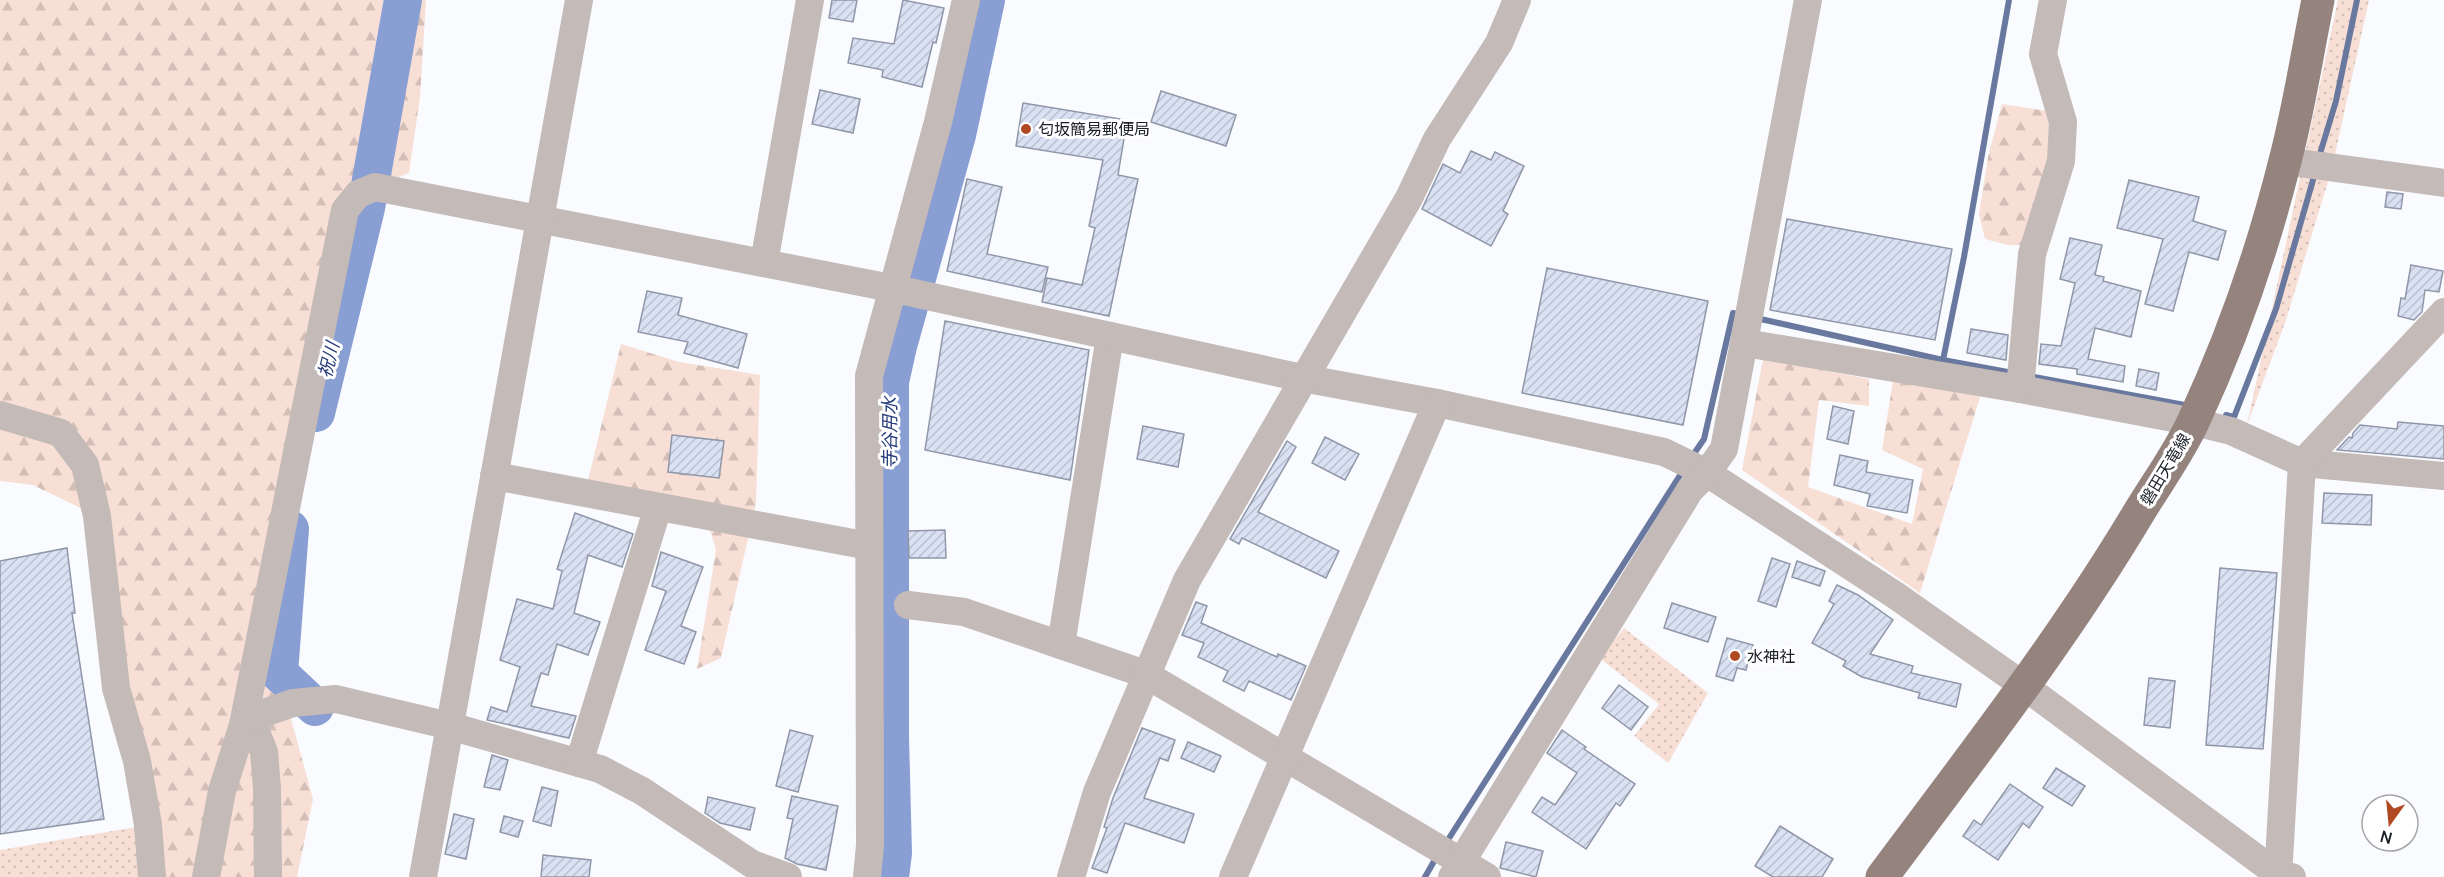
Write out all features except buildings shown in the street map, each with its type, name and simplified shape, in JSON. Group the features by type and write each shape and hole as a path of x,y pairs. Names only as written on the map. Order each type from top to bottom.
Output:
{"main road":[{"name":"磐田天竜線","path":"1882,877 2024,686 2120,545 2194,422 2231,331 2256,259 2285,161 2318,0"}],"street":[{"path":"423,877 579,0"},
{"path":"764,263 810,0"},
{"path":"867,877 870,845 869,376 891,288 938,122 966,0"},
{"path":"1071,877 1097,792 1145,674 1187,580 1302,378 1409,198 1437,140 1499,44 1517,0"},
{"path":"1456,869 1690,490 1724,449 1746,343 1808,0"},
{"path":"2020,389 2032,254 2061,161 2062,122 2043,54 2053,0"},
{"path":"2285,161 2444,183"},
{"path":"206,877 222,791 247,722 345,210 358,194 375,187 891,288 1302,378 1437,403 1664,452 1707,472 1895,595 2024,686 2282,877"},
{"path":"2282,877 2302,463 2444,312"},
{"path":"1061,645 1110,336"},
{"path":"1746,343 2020,389 2194,422 2231,431 2302,463 2444,476"},
{"path":"1233,877 1437,403"},
{"path":"0,415 61,434 85,465 97,516 116,688 137,761 148,825 152,877"},
{"path":"494,476 869,546"},
{"path":"579,763 658,507"},
{"path":"908,605 964,612 1145,674 1286,758 1456,869 1487,877"},
{"path":"247,722 294,703 336,699 450,726 600,769 642,791 752,864 788,877"},
{"path":"247,722 264,752 267,788 268,877"}],"green space":[{"path":"0,0 426,0 420,97 409,173 347,198 292,506 276,664 313,799 297,877 152,877 97,516 33,485 0,481"},
{"path":"2338,0 2369,0 2332,168 2286,320 2247,425"},
{"path":"2002,104 2052,112 2062,136 2021,245 2008,245 1985,239 1979,214 1988,157"},
{"path":"621,344 679,362 760,375 756,503 721,658 697,669 716,550 706,516 585,493"},
{"path":"1763,359 1869,379 1869,406 1819,400 1808,487 1912,524 1923,469 1882,450 1895,368 1980,397 1920,593 1742,470"},
{"path":"1624,628 1708,693 1668,763 1634,736 1659,704 1599,658"},
{"path":"148,825 152,877 0,877 0,850"}],"waterway":[{"name":"祝川","path":"316,413 366,208 403,0"},
{"name":"寺谷用水","path":"890,877 893,853 890,737 890,382 957,135 986,0"},
{"path":"1943,360 1964,257 2009,0"},
{"path":"2319,157 2336,101 2357,0"},
{"path":"2226,415 2234,417 2276,309 2315,173"},
{"path":"1691,458 1704,439 1733,313 1741,315"},
{"path":"1756,318 1943,360 2013,373"},
{"path":"2029,376 2190,406"},
{"path":"1446,843 1684,469"},
{"name":"祝川","path":"290,529 279,673 315,707"},
{"path":"1425,877 1437,856"}],"place":[{"name":"匂坂簡易郵便局","path":"1026,129"},
{"name":"水神社","path":"1735,656"}]}
